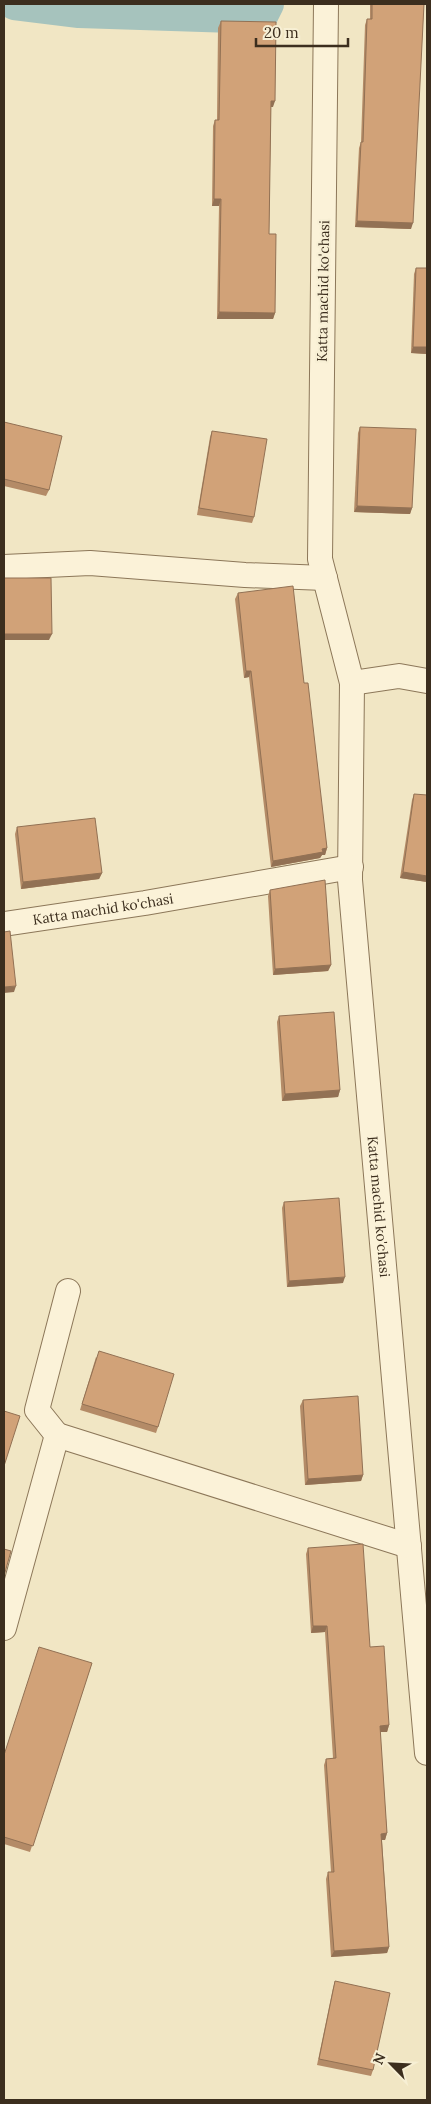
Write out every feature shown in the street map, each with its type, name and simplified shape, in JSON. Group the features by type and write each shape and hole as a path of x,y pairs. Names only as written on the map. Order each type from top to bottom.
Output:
{"street":[{"name":"Katta machid ko'chasi","path":"326,4 320,559 352,683 351,867 427,1753"},
{"path":"4,567 90,563 245,575 325,578"},
{"path":"352,683 399,676 427,681"},
{"name":"Katta machid ko'chasi","path":"4,924 145,903 351,867"},
{"path":"68,1291 37,1410 56,1435 409,1546"},
{"path":"4,1628 56,1435"}],"building":[{"path":"372,4 424,4 413,223 357,221 361,142 363,142 367,19 372,19"},
{"path":"221,21 276,22 275,101 271,101 269,234 276,234 275,313 219,312 221,199 214,199 215,120 219,120"},
{"path":"416,268 427,268 427,347 413,347"},
{"path":"4,422 62,436 49,490 4,479"},
{"path":"360,427 416,429 412,508 357,506"},
{"path":"212,431 267,439 254,517 199,508"},
{"path":"4,578 51,578 52,634 4,634"},
{"path":"293,586 304,683 308,683 327,848 322,849 323,852 273,861 251,671 246,671 238,593"},
{"path":"414,794 427,795 427,876 403,872"},
{"path":"95,818 102,873 23,882 17,827"},
{"path":"325,880 331,965 275,969 270,890"},
{"path":"10,931 16,986 4,987 4,932"},
{"path":"334,1012 340,1090 285,1094 279,1016"},
{"path":"339,1198 345,1277 289,1281 284,1202"},
{"path":"99,1351 174,1374 158,1427 82,1404"},
{"path":"358,1396 363,1475 308,1479 303,1400"},
{"path":"4,1411 20,1416 4,1466"},
{"path":"363,1544 370,1647 384,1646 389,1725 380,1726 387,1833 381,1834 389,1947 334,1951 328,1872 334,1872 326,1759 336,1758 327,1626 313,1626 308,1548"},
{"path":"4,1549 11,1551 4,1576"},
{"path":"39,1647 92,1663 33,1846 4,1837 4,1755"},
{"path":"335,1981 390,1993 373,2070 319,2059"}],"waterway":[{"path":"14,4 79,12 261,18 268,4"}]}
